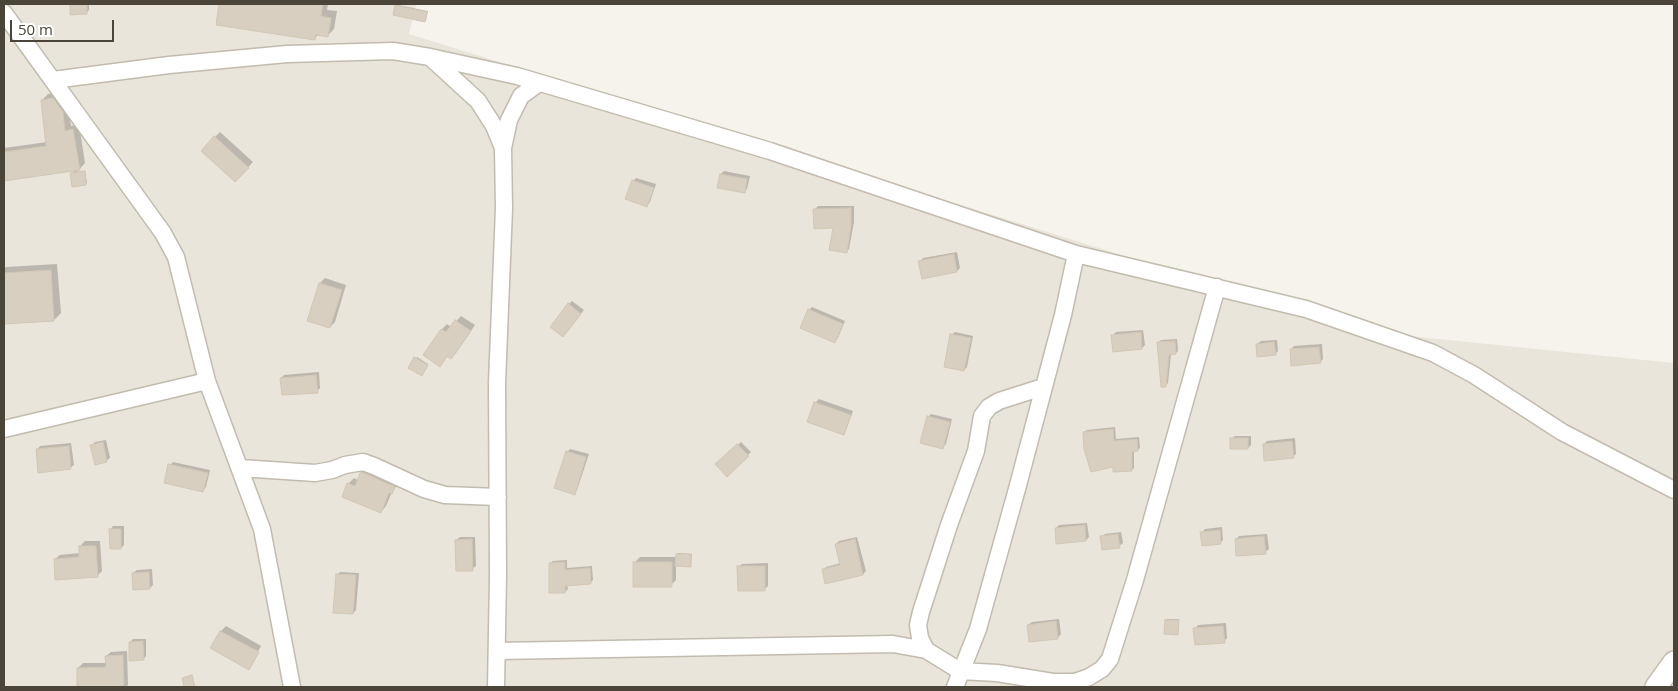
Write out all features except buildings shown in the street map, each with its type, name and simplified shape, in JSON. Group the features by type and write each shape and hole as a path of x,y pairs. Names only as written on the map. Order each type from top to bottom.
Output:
{"street":[{"path":"4,13 163,234 176,257 207,382 262,529 292,687"},
{"path":"52,80 169,64 286,54 393,51 430,57 539,83 770,151 1076,254 1306,308 1433,353 1474,375 1562,432 1674,490"},
{"path":"430,57 478,101 494,126 503,148"},
{"path":"496,687 497,383 504,208 503,148 509,120 521,96 539,83"},
{"path":"955,687 978,629 1063,315 1076,254"},
{"path":"497,652 893,644 926,650 960,671 997,673 1053,682 1075,682 1089,677 1102,670 1110,659 1135,580 1217,287"},
{"path":"4,429 207,382"},
{"path":"926,650 920,638 918,625 949,525 976,451 982,416 989,407 999,401 1043,387"},
{"path":"240,468 315,473 363,462 424,489 446,495 498,497"},
{"path":"893,644 918,625"},
{"path":"1656,687 1674,662"}],"shaded area":[{"path":"4,4 416,4 409,34 1370,332 1674,363 1674,687 4,687"}]}
